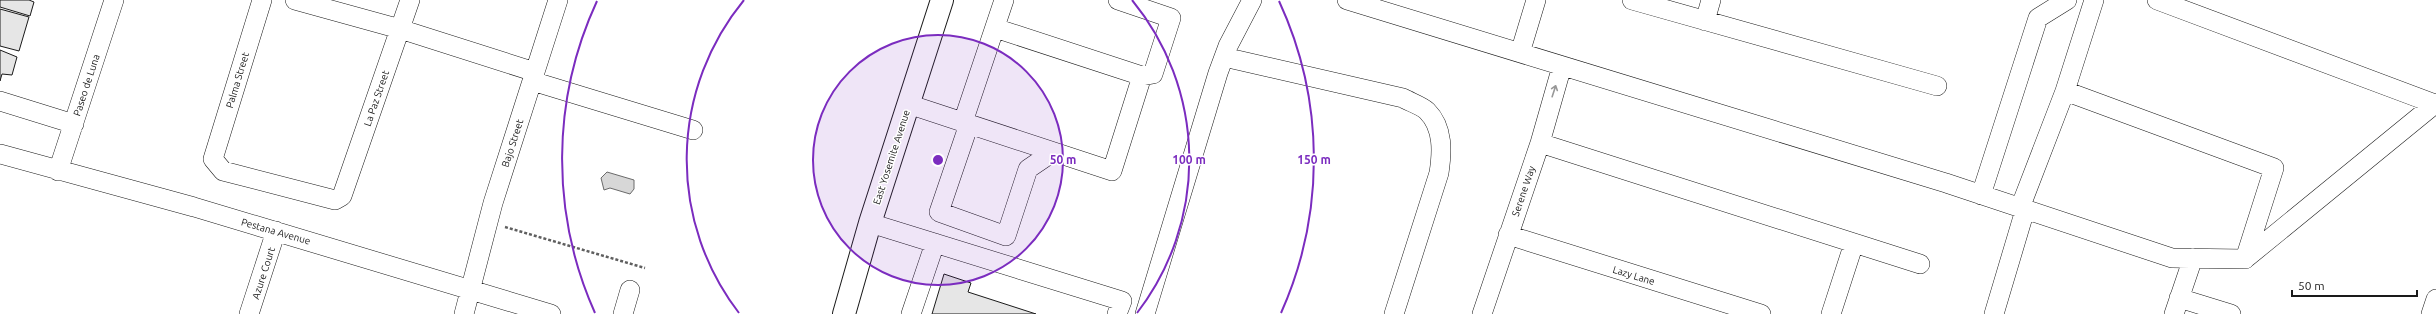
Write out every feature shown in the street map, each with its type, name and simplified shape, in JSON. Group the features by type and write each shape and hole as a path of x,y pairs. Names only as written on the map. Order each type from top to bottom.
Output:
{"main road":[{"name":"East Yosemite Avenue","path":"844,314 870,223 942,0"}],"street":[{"name":"Paseo de Luna","path":"58,171 114,0"},
{"name":"Palma Street","path":"262,0 213,159 222,171 325,199 335,200 342,196"},
{"path":"295,0 400,29 693,130"},
{"name":"La Paz Street","path":"342,196 410,0"},
{"name":"Bajo Street","path":"464,314 493,203 558,0"},
{"path":"1004,0 994,28 939,212 1006,236 1028,169 1053,152"},
{"path":"994,28 1142,76 1153,74 1171,18 1118,0"},
{"path":"1145,314 1224,57 1252,0"},
{"path":"1347,0 1946,183 2172,258 2245,259 2435,104"},
{"path":"1520,53 1536,0"},
{"path":"1632,0 1937,86"},
{"path":"1705,21 1711,0"},
{"path":"1981,195 2038,18 2067,0"},
{"path":"1994,314 2023,209 2065,91 2094,0"},
{"path":"2157,0 2435,104"},
{"path":"1224,57 1403,98 1427,111 1438,130 1442,151 1439,173 1394,314"},
{"name":"Serene Way","path":"1482,314 1540,143 1562,66"},
{"path":"908,104 1112,171 1142,76"},
{"path":"2065,91 2274,168 2245,259"},
{"path":"0,101 74,124"},
{"path":"1540,143 1920,264"},
{"name":"Pestana Avenue","path":"0,154 194,207 470,288 551,314"},
{"path":"870,223 1122,301 1117,314"},
{"name":"Azure Court","path":"249,314 276,231"},
{"name":"Lazy Lane","path":"1508,235 1761,314"},
{"path":"911,314 935,243"},
{"path":"1831,314 1854,243"},
{"path":"2193,258 2177,306 2231,314"},
{"path":"623,314 630,290"},
{"path":"2431,314 2436,299"}],"path":[{"path":"501,226 645,268"}],"shaded area":[{"path":"607,172 634,180 634,189 630,194 610,188 604,190 601,178"}],"building":[{"path":"0,0 29,0 34,2 30,16 0,7"},
{"path":"0,9 29,17 19,51 0,46"},
{"path":"0,50 17,57 12,75 2,74 0,81"},
{"path":"944,274 971,283 968,292 1036,314 932,314"}]}
